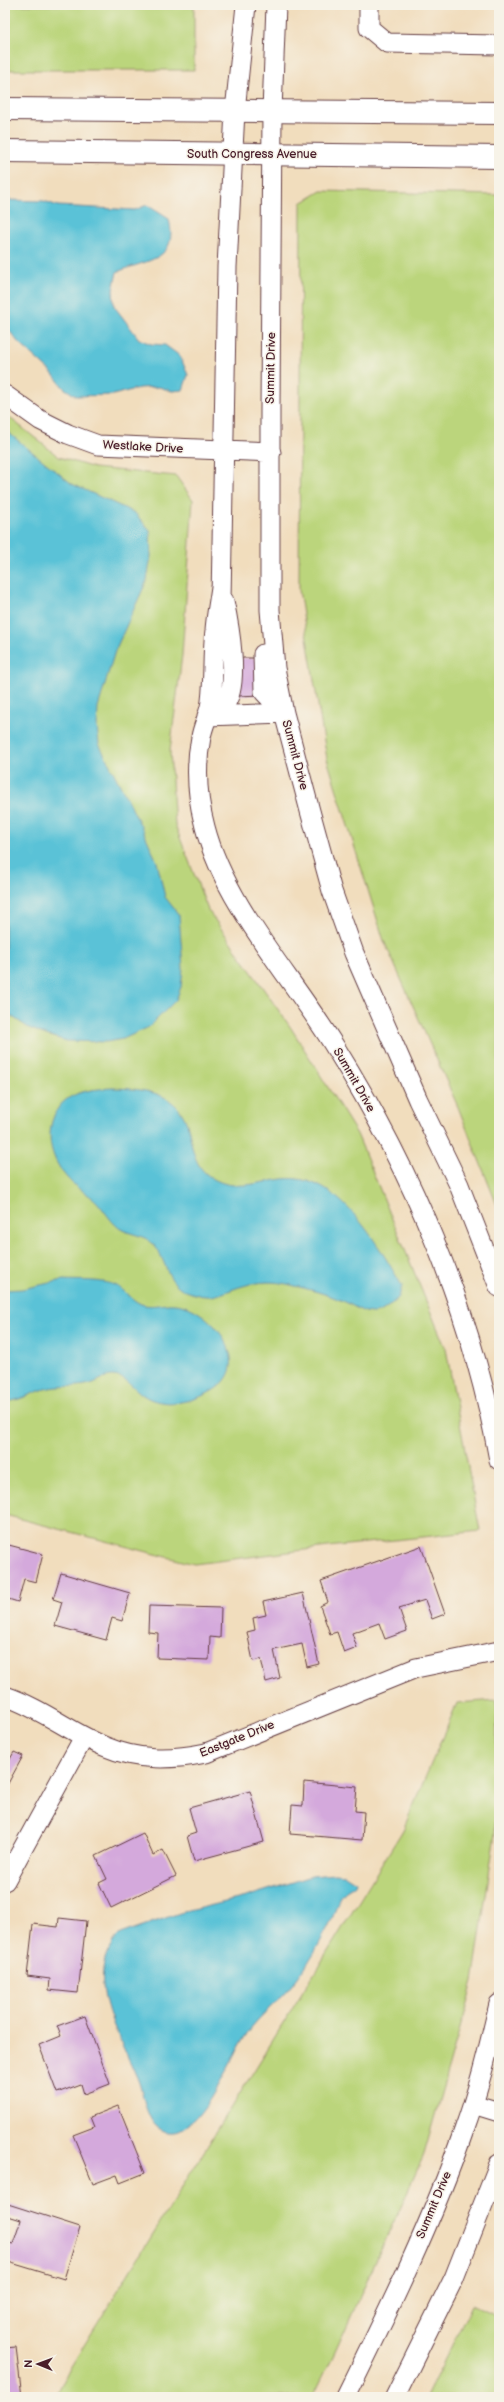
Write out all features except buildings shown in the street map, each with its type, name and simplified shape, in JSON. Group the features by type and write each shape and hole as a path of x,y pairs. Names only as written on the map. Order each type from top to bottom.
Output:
{"main road":[{"path":"5,109 499,114"},
{"name":"South Congress Avenue","path":"5,151 499,157"}],"street":[{"name":"Summit Drive","path":"246,5 235,111 226,267 221,686 216,703 207,716 196,763 199,796 205,828 216,858 237,901 318,1019 353,1075 398,1160 427,1222 458,1306 478,1371 499,1460"},
{"name":"Summit Drive","path":"276,5 272,111 270,452 271,626 275,668 284,713 332,891 354,953 418,1100 459,1185 499,1287"},
{"path":"369,5 369,28 387,43 499,45"},
{"name":"Westlake Drive","path":"5,395 40,420 68,434 98,445 270,452"},
{"name":"Summit Drive","path":"207,716 284,713"},
{"name":"Eastgate Drive","path":"5,1696 47,1714 84,1737 107,1748 131,1755 156,1759 182,1758 206,1753 416,1668 499,1650"},
{"path":"5,1881 84,1737"},
{"name":"Summit Drive","path":"346,2397 425,2228 473,2104 499,2004"},
{"path":"473,2104 499,2112"},
{"path":"396,2397 454,2278 499,2164"}],"green space":[{"path":"5,5 194,5 194,70 5,70"},
{"path":"321,191 499,195 499,1210 458,1107 384,941 327,759 299,590 301,203"},
{"path":"5,414 59,457 94,468 176,476 193,500 182,655 170,751 175,825 208,910 291,1028 357,1134 446,1349 480,1531 328,1547 194,1564 5,1515"},
{"path":"497,1700 495,1834 473,1982 423,2157 335,2352 313,2397 56,2397 70,2368 403,1830 457,1703"},
{"path":"472,2305 499,2318 499,2397 426,2397"}],"water":[{"path":"5,200 44,201 58,206 135,210 147,205 169,219 171,233 169,243 165,251 150,261 117,272 113,290 114,306 139,339 151,344 165,345 180,356 188,375 183,390 172,391 159,387 139,388 113,395 76,396 64,388 51,372 18,342 5,325"},
{"path":"5,430 72,484 135,513 150,531 151,556 147,580 115,651 98,707 97,727 99,744 143,830 157,862 165,897 179,915 183,968 181,987 176,1000 149,1027 123,1039 106,1042 67,1041 29,1028 5,1012"},
{"path":"113,1088 138,1090 160,1095 178,1108 185,1118 195,1158 201,1169 212,1178 221,1182 238,1185 256,1184 283,1179 303,1180 322,1187 339,1199 369,1233 381,1251 402,1286 399,1297 381,1311 377,1313 370,1313 362,1311 343,1301 324,1294 279,1283 255,1283 210,1296 195,1294 179,1287 170,1276 162,1257 154,1245 150,1241 123,1230 115,1225 95,1200 66,1177 56,1161 53,1152 50,1134 51,1125 58,1108 78,1093 95,1089"},
{"path":"63,1280 104,1282 117,1286 141,1304 149,1306 174,1304 193,1309 210,1322 224,1339 231,1357 231,1368 228,1377 212,1391 187,1401 169,1403 151,1399 143,1395 126,1380 113,1376 79,1386 45,1389 21,1399 5,1402 5,1290 22,1289"},
{"path":"334,1874 345,1875 356,1882 355,1885 346,1891 341,1897 327,1929 313,1955 297,1979 248,2032 210,2099 192,2122 179,2131 173,2132 166,2132 157,2127 147,2112 138,2080 107,2007 103,1987 103,1968 108,1950 120,1934 180,1913 246,1897 312,1876"}]}
